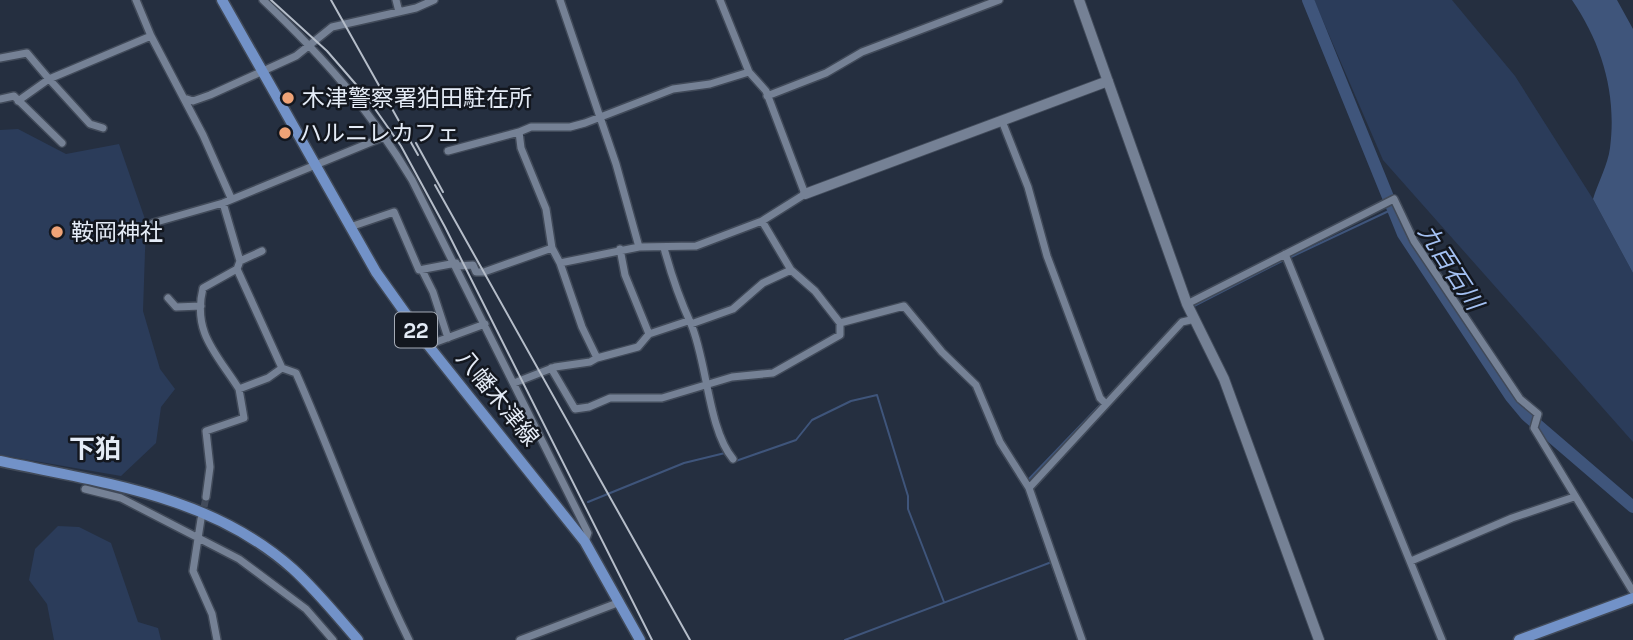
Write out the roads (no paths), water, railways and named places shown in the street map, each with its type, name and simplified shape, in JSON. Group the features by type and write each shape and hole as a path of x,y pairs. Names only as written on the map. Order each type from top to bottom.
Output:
{"main road":[{"name":"八幡木津線","path":"222,0 349,228 395,301 551,495 585,542 640,640"},
{"path":"0,461 134,487 202,512 240,532 291,567 357,639"},
{"path":"1519,640 1633,598"}],"street":[{"path":"136,0 151,37 184,98 231,198"},
{"path":"263,0 354,92 386,136 457,264 588,533 585,542"},
{"path":"396,0 399,12"},
{"path":"184,98 193,101 262,71 311,46 332,27 399,12 434,0"},
{"path":"560,0 627,200 639,247"},
{"path":"720,0 749,72 767,96 805,194"},
{"path":"767,96 826,73 862,52 999,0"},
{"path":"1079,0 1187,304 1233,402 1319,640"},
{"path":"18,101 49,79 151,37"},
{"path":"0,58 27,53 90,124 103,128"},
{"path":"448,150 542,126 570,127 673,89 710,84 749,72"},
{"path":"561,263 620,249 664,248 711,242 762,221 805,194 1108,81"},
{"path":"0,99 14,96 62,143"},
{"path":"1002,121 1028,187 1047,256 1100,398 1106,404"},
{"path":"519,132 522,148 546,209 552,248 561,263 582,327 597,358"},
{"path":"153,223 223,203 386,136"},
{"path":"1187,304 1394,199 1413,241 1520,399 1538,414 1534,428 1632,590"},
{"path":"223,203 238,265 282,368 296,373 328,446 374,570 409,640"},
{"path":"349,228 397,214 433,292 448,338"},
{"path":"551,368 575,409 615,397 662,398 706,384 780,371 840,335 840,323 815,291 791,270 762,221"},
{"path":"422,270 457,264 473,265 476,272 484,272 552,248"},
{"path":"664,248 690,322 728,453 733,459"},
{"path":"620,249 625,275 649,334"},
{"path":"206,497 210,467 206,431 244,418 239,389 206,344 201,306 204,288 262,251"},
{"path":"1285,255 1442,640"},
{"path":"514,383 551,368 590,362 638,347 649,334 733,309 762,283 791,270"},
{"path":"168,298 176,307 201,306"},
{"path":"840,323 904,306 942,352 976,385 1000,442 1029,488 1082,640"},
{"path":"1029,488 1182,322 1195,319"},
{"path":"428,345 485,324"},
{"path":"239,389 268,378 282,368"},
{"path":"85,489 121,498 239,559 288,593 333,640"},
{"path":"1411,561 1512,518 1574,497"},
{"path":"201,519 193,571 212,614 217,640"},
{"path":"520,640 620,601"}],"waterway":[{"name":"九百石川","path":"1308,0 1403,234 1511,397 1526,415 1633,507"},
{"path":"1291,257 1393,209"},
{"path":"1194,306 1286,259"},
{"path":"1105,400 1161,340"},
{"path":"733,462 796,440 812,420 851,401 877,395 908,496 908,509 944,602"},
{"path":"1027,481 1101,404"},
{"path":"588,502 684,463 725,453"},
{"path":"1026,490 1064,600"},
{"path":"845,640 1049,563"}],"tunnel":[{"path":"202,517 206,497"}],"railway":[{"path":"271,0 327,51 366,96 401,146 445,227 652,640"},
{"path":"331,0 418,155"},
{"path":"416,143 443,192"},
{"path":"435,185 690,640"}],"place":[{"name":"木津警察署狛田駐在所","path":"288,98"},
{"name":"ハルニレカフェ","path":"285,133"},
{"name":"鞍岡神社","path":"57,232"}],"district":[{"name":"下狛","path":"95,449"}]}
